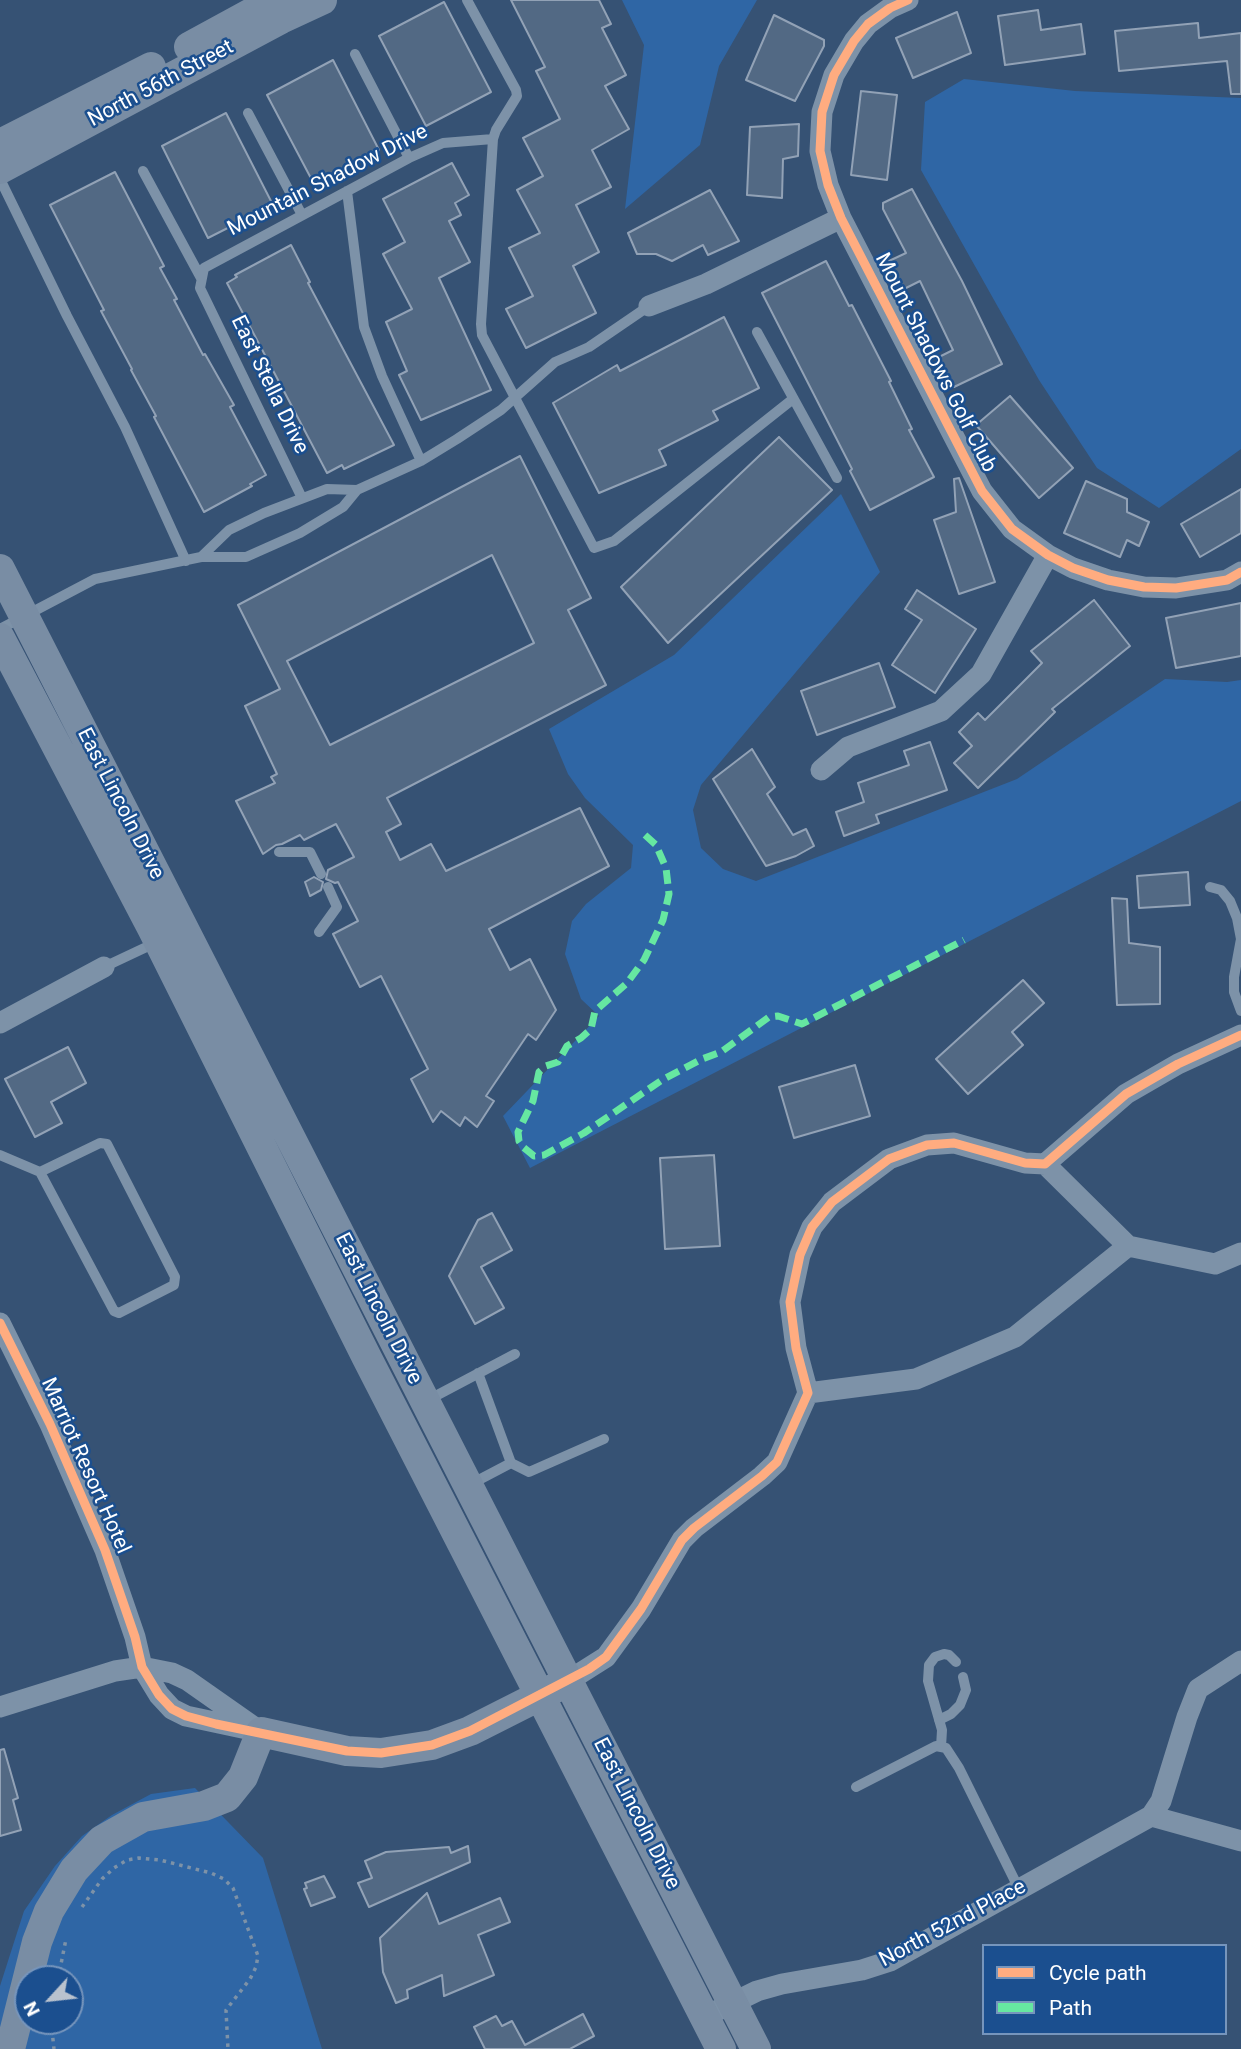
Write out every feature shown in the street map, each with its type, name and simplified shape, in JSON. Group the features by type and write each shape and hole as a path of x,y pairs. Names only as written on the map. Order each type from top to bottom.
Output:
{"main road":[{"name":"North 56th Street","path":"0,144 275,0"},
{"name":"North 56th Street","path":"0,169 322,0"},
{"name":"East Lincoln Drive","path":"0,569 12,623 230,1019 756,2049"},
{"name":"East Lincoln Drive","path":"0,638 158,941 367,1358 721,2049"},
{"path":"136,898 159,912 206,1002 217,1013 230,1019"},
{"path":"367,1358 396,1343"},
{"path":"10,2049 37,1942 49,1911 74,1870 102,1840 143,1817 204,1806 227,1797 243,1777 261,1732 347,1751 381,1752 432,1745 470,1731 568,1681"}],"street":[{"name":"Mount Shadows Golf Club","path":"908,0 868,24 854,41 834,75 822,112 820,151 828,185 841,218 982,491 1012,529 1048,555 1073,568 1108,580 1144,587 1176,588 1227,580 1241,572"},
{"path":"649,306 706,284 841,218"},
{"path":"821,771 848,747 941,711 981,674 1048,555"},
{"path":"0,1023 104,967"},
{"path":"1045,1164 1126,1094 1178,1064 1241,1035"},
{"path":"568,1681 607,1657 688,1534 777,1462 808,1393 796,1348 790,1302 800,1255 812,1227 832,1202 889,1159 927,1145 954,1143 1025,1163 1045,1164 1128,1246 1215,1264 1241,1253"},
{"path":"808,1393 916,1379 1015,1337 1128,1246"},
{"name":"Marriot Resort Hotel","path":"0,1323 50,1424 105,1550 135,1637 142,1667 159,1695 172,1709 196,1719 261,1732"},
{"path":"1241,1661 1198,1689 1161,1801 1152,1816 1241,1841"},
{"path":"0,1707 116,1671 142,1667 172,1673 187,1680 261,1732"},
{"name":"North 52nd Place","path":"704,2017 757,1991 862,1970 890,1961 1152,1816"}],"lane":[{"path":"467,0 517,96 496,130 494,139 482,335 594,548 614,541 793,398"},
{"path":"355,54 409,158"},
{"path":"248,113 302,215"},
{"name":"Mountain Shadow Drive","path":"201,283 204,268 409,158 443,143 494,139"},
{"name":"East Stella Drive","path":"143,171 201,283 302,498"},
{"path":"0,179 125,427 186,561"},
{"path":"347,191 364,327 422,461"},
{"path":"201,557 229,530 302,498 327,489 357,490 422,461 490,417 555,362 589,348 649,306"},
{"path":"757,332 837,478"},
{"path":"12,623 95,579 201,557 246,557 318,523 343,507 357,490"},
{"path":"279,852 310,852 321,874"},
{"path":"319,932 337,906 328,887"},
{"path":"1210,887 1221,890 1230,901 1237,918 1241,939 1234,992 1241,1011"},
{"path":"104,967 158,941"},
{"path":"0,1155 40,1172 114,1311 120,1313 174,1285 175,1277 107,1144 100,1143 40,1172"},
{"path":"426,1401 515,1354"},
{"path":"478,1373 511,1463 528,1472 604,1439"},
{"path":"468,1486 511,1463"},
{"path":"941,1747 942,1730 928,1681 929,1665 935,1657 944,1654 950,1655 956,1662"},
{"path":"939,1720 960,1705 966,1690 963,1677"},
{"path":"856,1787 936,1746 946,1748 959,1768 1019,1889"}],"path":[{"path":"75,1916 102,1879 127,1860 160,1860 224,1879 233,1888 258,1956 250,1979 226,2010 228,2049"},
{"path":"61,1965 66,1938"}],"shaded area":[{"path":"622,0 757,0 719,66 700,145 625,209 644,45"},
{"path":"964,79 1075,91 1241,98 1241,449 1159,508 1097,468 1039,380 921,170 925,102"},
{"path":"841,494 880,572 701,785 693,810 701,848 723,869 756,881 1017,779 1165,679 1227,682 1241,680 1241,801 530,1168 503,1116 599,1016 581,999 565,954 572,921 586,904 631,868 633,845 585,798 568,774 549,729 674,655"},
{"path":"195,1788 263,1858 322,2049 0,2049 0,1986 24,1911 55,1866 82,1836 112,1815 151,1794"}],"building":[{"path":"511,0 599,0 611,24 602,28 626,75 605,86 629,129 592,150 611,187 576,205 599,252 573,266 596,313 526,348 506,309 533,296 509,248 540,233 517,190 543,176 523,138 560,119 536,71 545,67"},
{"path":"444,2 491,92 426,126 379,36"},
{"path":"1038,10 1041,30 1081,24 1085,54 1005,65 998,16"},
{"path":"957,12 971,53 913,78 896,38"},
{"path":"774,15 824,40 824,46 795,101 746,80"},
{"path":"1198,23 1199,38 1241,33 1241,94 1231,94 1227,61 1119,71 1115,31"},
{"path":"333,60 379,150 314,184 267,95"},
{"path":"861,91 897,95 887,180 851,175"},
{"path":"226,113 273,205 208,238 162,146"},
{"path":"799,124 798,156 783,159 782,198 747,195 750,127"},
{"path":"452,163 469,195 455,203 461,215 449,221 470,262 439,278 491,390 421,420 399,375 407,371 386,322 412,309 383,254 405,242 383,199"},
{"path":"115,172 164,266 160,268 177,299 174,300 203,355 205,354 234,405 230,407 266,475 250,484 252,486 204,512 50,205"},
{"path":"912,189 962,281 1002,364 954,387 939,357 953,350 920,281 904,289 889,261 906,253 883,209 883,203"},
{"path":"710,190 739,241 708,255 703,245 672,261 656,254 637,254 628,233"},
{"path":"291,245 310,282 308,283 394,445 344,469 342,465 327,473 227,283 237,277 235,275"},
{"path":"826,261 891,381 889,382 912,429 909,430 934,477 870,510 850,471 852,469 762,293"},
{"path":"724,317 759,388 713,411 718,420 659,450 666,465 599,493 553,403 617,365 620,371"},
{"path":"1010,396 1073,468 1039,498 976,425"},
{"path":"779,437 832,490 668,643 621,587"},
{"path":"520,456 591,598 568,610 606,685 387,798 401,824 386,832 400,860 431,844 446,871 580,808 609,866 489,929 510,970 530,959 556,1010 536,1040 528,1034 486,1096 494,1101 477,1127 465,1117 460,1126 441,1111 433,1122 411,1079 428,1069 381,976 360,987 333,934 358,921 338,882 326,879 328,870 354,857 336,824 304,840 300,835 263,854 236,801 275,783 271,777 277,774 245,706 280,689 238,605","holes":["492,555 534,643 330,745 287,661"]},
{"path":"959,478 995,582 959,594 934,520 956,512 954,479"},
{"path":"1086,481 1127,499 1127,512 1149,522 1139,546 1127,540 1120,557 1064,533"},
{"path":"1241,489 1241,533 1200,557 1181,524"},
{"path":"917,590 976,629 935,693 892,665 922,620 905,609"},
{"path":"1094,600 1130,646 1052,709 1055,712 978,788 954,763 972,746 959,732 978,713 985,720 1042,663 1031,651"},
{"path":"1241,603 1241,656 1176,668 1166,618"},
{"path":"879,663 895,707 817,735 801,691"},
{"path":"930,742 947,790 876,815 879,823 844,836 836,812 864,802 858,783 909,765 904,751"},
{"path":"752,749 775,787 767,794 793,835 806,829 814,846 796,856 766,866 713,779"},
{"path":"1188,872 1190,905 1139,908 1137,876"},
{"path":"314,877 323,882 321,890 310,896 305,882"},
{"path":"1112,898 1127,899 1129,943 1160,947 1160,1004 1117,1005"},
{"path":"1023,980 1044,1003 1012,1032 1023,1045 968,1094 936,1059"},
{"path":"68,1047 86,1083 51,1102 62,1123 35,1137 5,1079"},
{"path":"855,1065 870,1116 794,1138 779,1087"},
{"path":"714,1155 720,1246 665,1249 660,1158"},
{"path":"492,1213 512,1250 481,1267 504,1308 475,1324 449,1276 478,1220"},
{"path":"4,1749 18,1798 13,1800 21,1830 0,1836 0,1750"},
{"path":"468,1846 470,1862 369,1907 358,1883 372,1878 365,1861 386,1852 449,1847 451,1853"},
{"path":"324,1876 335,1897 311,1906 304,1889 307,1888 305,1883"},
{"path":"427,1893 439,1924 500,1898 510,1922 478,1935 494,1975 444,1996 442,1975 407,1990 408,1998 396,2003 383,1972 380,1938"},
{"path":"583,2014 594,2036 570,2049 485,2049 474,2027 496,2016 502,2026 512,2021 525,2045"}],"marked path":[{"path":"645,835 656,845 666,868 669,894 663,920 644,960 627,983 595,1011 591,1029 567,1046 558,1062 539,1072 533,1101 518,1132 519,1141 534,1156 544,1155 584,1133 662,1080 721,1052 769,1017 778,1016 802,1024 964,940"}],"cycle path":[{"path":"908,0 890,8 868,24 854,41 834,75 822,112 820,151 828,185 841,218 982,491 1012,529 1048,555 1073,568 1108,580 1144,587 1176,588 1227,580 1241,572"},
{"path":"0,1323 50,1424 105,1550 135,1637 142,1667 159,1695 172,1709 186,1716 216,1724 347,1751 381,1753 432,1745 470,1731 589,1669 606,1657 641,1609 682,1540 777,1462 808,1393 796,1348 790,1302 800,1255 812,1227 832,1202 889,1159 927,1145 954,1143 1025,1163 1045,1164 1126,1094 1178,1064 1241,1035"}]}
